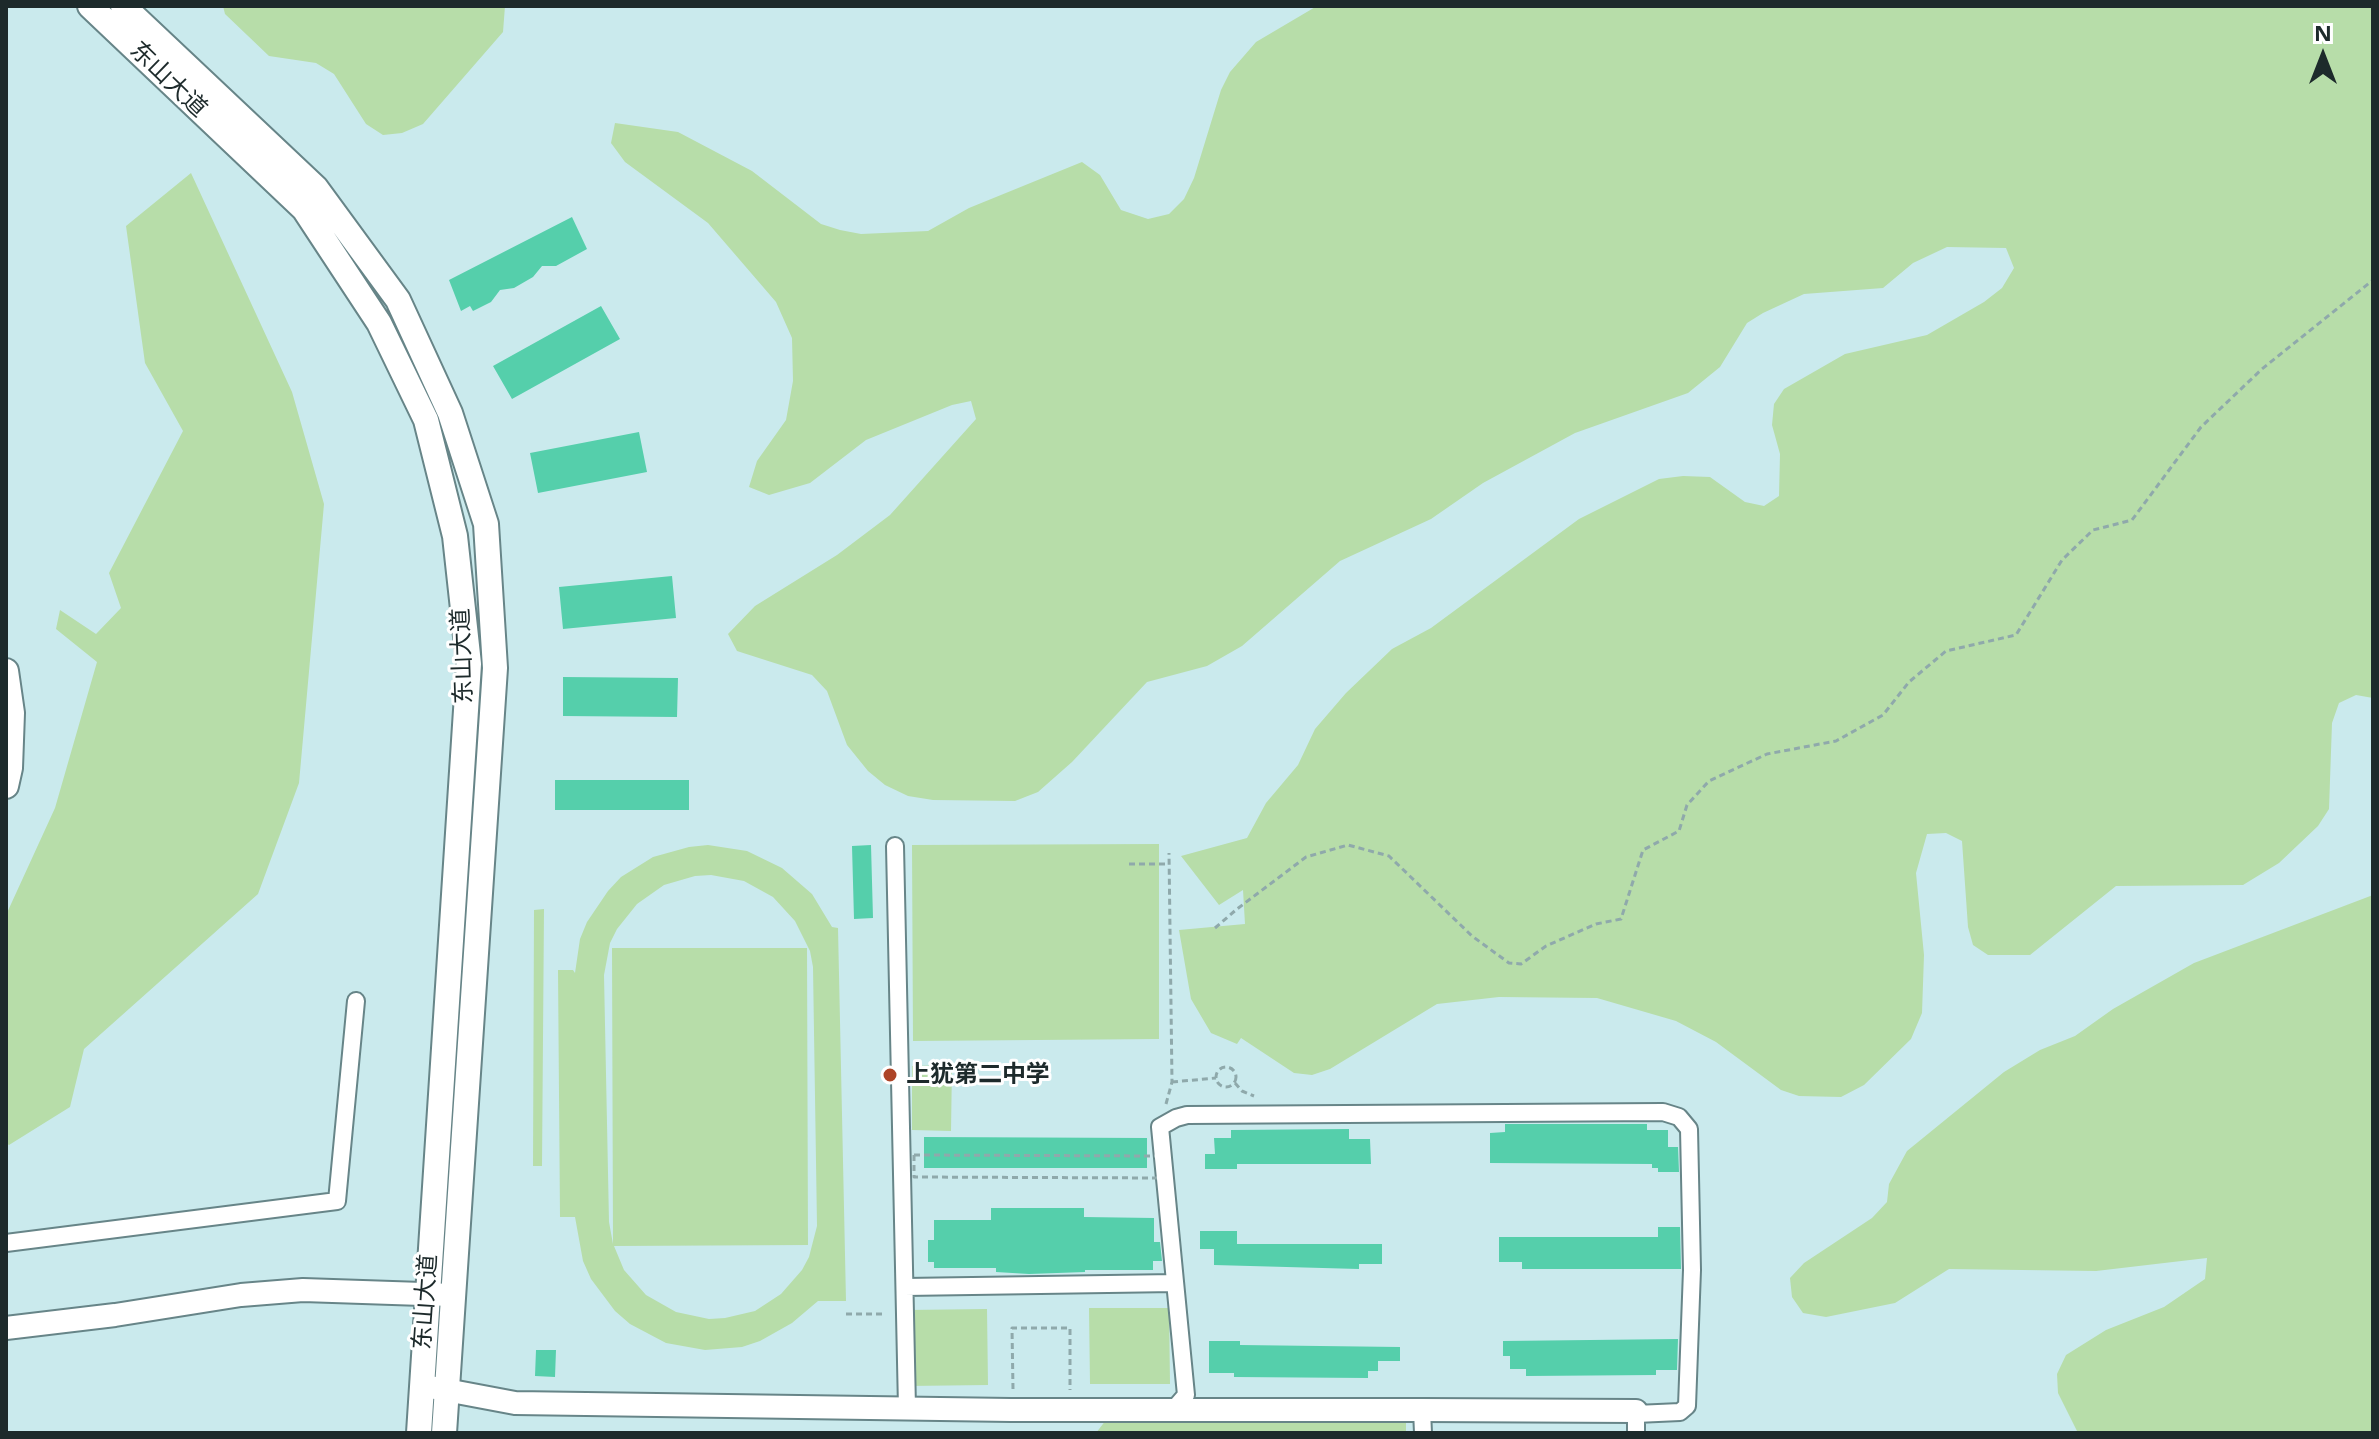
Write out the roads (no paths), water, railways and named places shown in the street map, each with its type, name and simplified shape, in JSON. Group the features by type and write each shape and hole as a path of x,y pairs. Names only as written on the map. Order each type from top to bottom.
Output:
{"main road":[{"name":"东山大道","path":"90,6 304,209 379,323 426,420 455,536 469,664 419,1433"},
{"name":"东山大道","path":"123,6 316,188 398,300 450,413 486,524 495,668 444,1433"},
{"path":"6,671 12,713 10,768 6,786"}],"street":[{"path":"895,846 907,1408"},
{"path":"6,1243 337,1201 356,1001"},
{"path":"421,1386 446,1388 515,1403 907,1408 1012,1401 1173,1410 1636,1411 1636,1424 1680,1412 1687,1406 1692,1270 1689,1129 1679,1117 1663,1112 1187,1115 1176,1118 1160,1127 1186,1395 1173,1410"},
{"path":"905,1287 1175,1283"},
{"path":"6,1328 241,1295 303,1290 452,1295"},
{"path":"1009,1433 1012,1401"},
{"path":"1422,1410 1423,1433"}],"place":[{"name":"上犹第二中学","path":"890,1075"}]}
